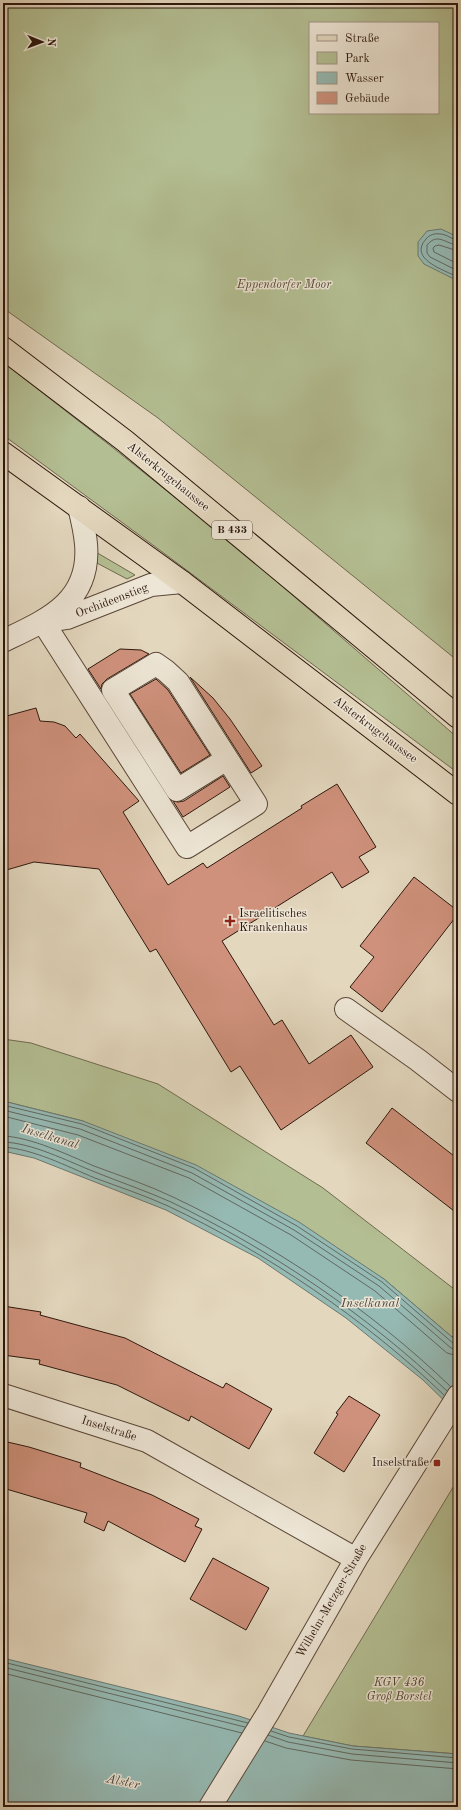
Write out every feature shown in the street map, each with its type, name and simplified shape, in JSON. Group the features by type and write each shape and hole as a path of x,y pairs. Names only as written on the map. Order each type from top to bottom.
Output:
{"main road":[{"name":"Alsterkrugchaussee","path":"3,348 125,441 458,717"},
{"name":"Alsterkrugchaussee","path":"3,453 80,507 182,582 458,794"}],"street":[{"name":"Orchideenstieg","path":"3,641 43,622 65,605 76,591 84,574 86,544 80,507"},
{"name":"Orchideenstieg","path":"43,622 67,618 151,585 182,582"},
{"path":"43,622 187,846 256,804 178,682 166,671 156,664 113,690 178,790 227,759"},
{"path":"346,1009 418,1060 458,1091"},
{"name":"Inselstraße","path":"3,1395 147,1441 356,1559"},
{"name":"Wilhelm-Metzger-Straße","path":"210,1807 268,1713 356,1559 444,1416 458,1396"}],"green space":[{"name":"Eppendorfer Moor","path":"3,3 458,3 458,661 158,418 3,308"},
{"path":"3,362 238,548 458,738 458,773 3,435"},
{"path":"94,551 135,575 127,579 95,562"},
{"path":"3,1039 31,1043 158,1084 323,1188 458,1292 458,1330 452,1337 384,1279 83,1121 3,1101"},
{"name":"KGV 436 Groß Borstel","path":"458,1479 458,1754 353,1746 303,1736"}],"water":[{"path":"441,229 458,237 458,281 424,264 418,256 418,242 427,231"},
{"name":"Inselkanal","path":"3,1101 83,1121 196,1165 299,1222 384,1279 458,1342 458,1414 423,1380 346,1318 258,1258 166,1210 34,1158 3,1151"},
{"name":"Alster","path":"3,1658 239,1716 289,1733 353,1746 458,1754 458,1807 3,1807"}],"building":[{"path":"120,649 141,650 149,654 107,679 102,684 101,689 88,669"},
{"path":"190,677 213,698 230,719 262,766 251,773"},
{"path":"156,679 168,690 210,755 181,773 130,694"},
{"path":"36,708 40,721 54,722 65,726 76,738 80,734 139,801 123,812 168,885 203,863 207,868 337,784 376,847 359,857 369,872 342,888 332,872 222,941 274,1025 282,1020 309,1064 351,1035 373,1067 281,1130 240,1066 231,1072 156,949 150,952 99,869 34,862 3,871 3,717"},
{"path":"223,776 230,787 183,817 173,801 184,801"},
{"path":"414,877 458,911 458,914 382,1012 350,987 374,957 360,946"},
{"path":"392,1108 458,1159 458,1214 366,1143"},
{"path":"3,1306 41,1312 40,1315 125,1338 223,1388 226,1383 272,1409 249,1449 191,1416 189,1421 117,1385 39,1364 40,1360 3,1355"},
{"path":"349,1396 380,1415 344,1472 314,1453 338,1414 336,1413"},
{"path":"3,1441 29,1447 81,1463 80,1467 152,1495 199,1519 195,1526 202,1529 185,1562 108,1521 104,1531 84,1522 87,1513 3,1488"},
{"path":"213,1558 269,1588 246,1630 190,1599"}],"place":[{"name":"Israelitisches Krankenhaus","path":"230,921"},
{"name":"Inselstraße","path":"437,1463"}]}
